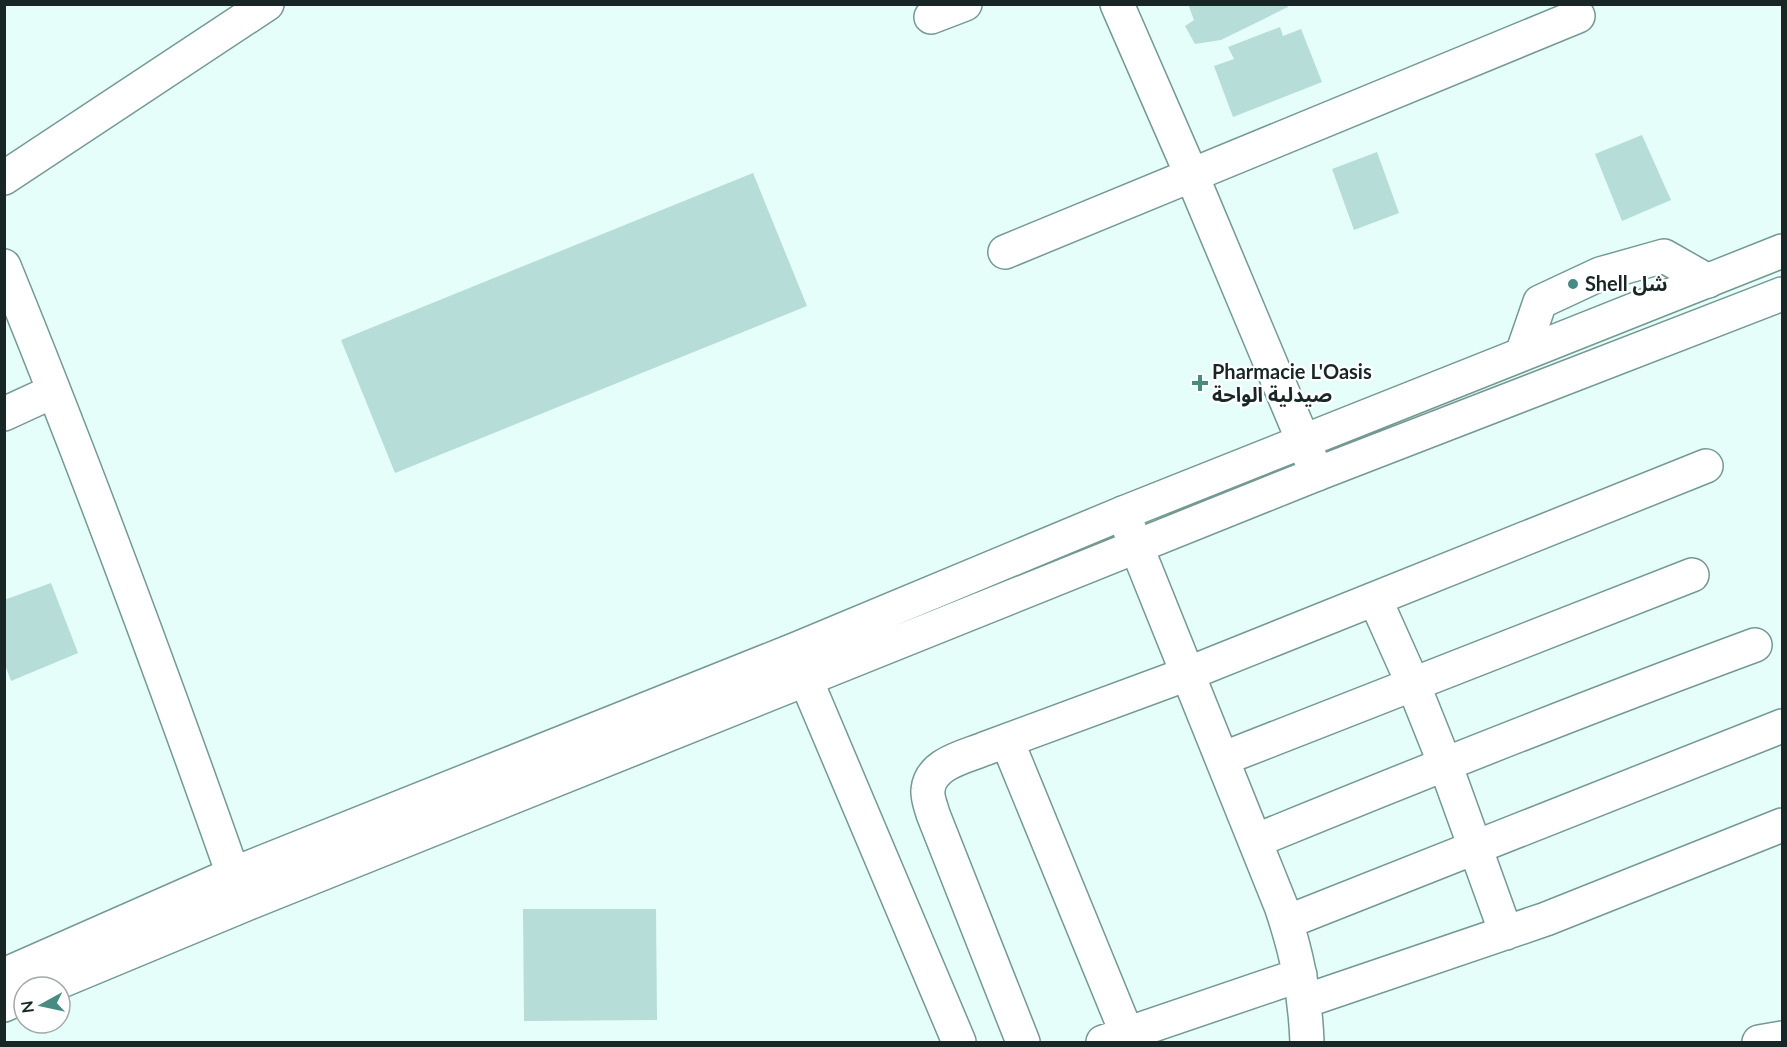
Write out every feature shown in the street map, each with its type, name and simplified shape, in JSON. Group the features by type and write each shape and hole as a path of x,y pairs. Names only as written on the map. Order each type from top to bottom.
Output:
{"street":[{"path":"4,178 267,4"},
{"path":"931,17 965,4"},
{"path":"1116,4 1192,176 1317,474"},
{"path":"1005,252 1578,16"},
{"path":"4,975 234,874 794,650 1123,513 1782,251"},
{"path":"1522,354 1540,302 1600,274 1664,256 1708,281"},
{"path":"4,266 170,695 234,874 249,903"},
{"path":"72,977 249,903 1317,474 1782,294"},
{"path":"4,414 54,391"},
{"path":"1023,1042 933,814 928,792 931,779 940,769 952,762 1187,674 1706,466"},
{"path":"1123,513 1287,922 1302,988 1307,1042"},
{"path":"1222,759 1692,575"},
{"path":"1375,599 1445,764 1506,933"},
{"path":"1255,841 1628,692 1755,645"},
{"path":"794,650 805,681 959,1042"},
{"path":"1287,922 1782,726"},
{"path":"1007,741 1115,1038 1506,933 1782,825"},
{"path":"1759,1042 1782,1038"}],"building":[{"path":"1188,4 1287,4 1288,7 1221,40 1195,44 1185,26 1194,20"},
{"path":"1280,27 1283,36 1301,29 1322,82 1233,117 1214,66 1234,59 1228,47"},
{"path":"1642,135 1671,200 1622,221 1595,154"},
{"path":"1377,152 1399,213 1354,230 1332,169"},
{"path":"753,173 807,306 395,473 341,340"},
{"path":"51,583 78,653 11,681 4,662 4,600"},
{"path":"523,909 656,909 657,1020 524,1021"}],"place":[{"name":"Shell شل","path":"1573,284"},
{"name":"Pharmacie L'Oasis صيدلية الواحة","path":"1200,383"}]}
